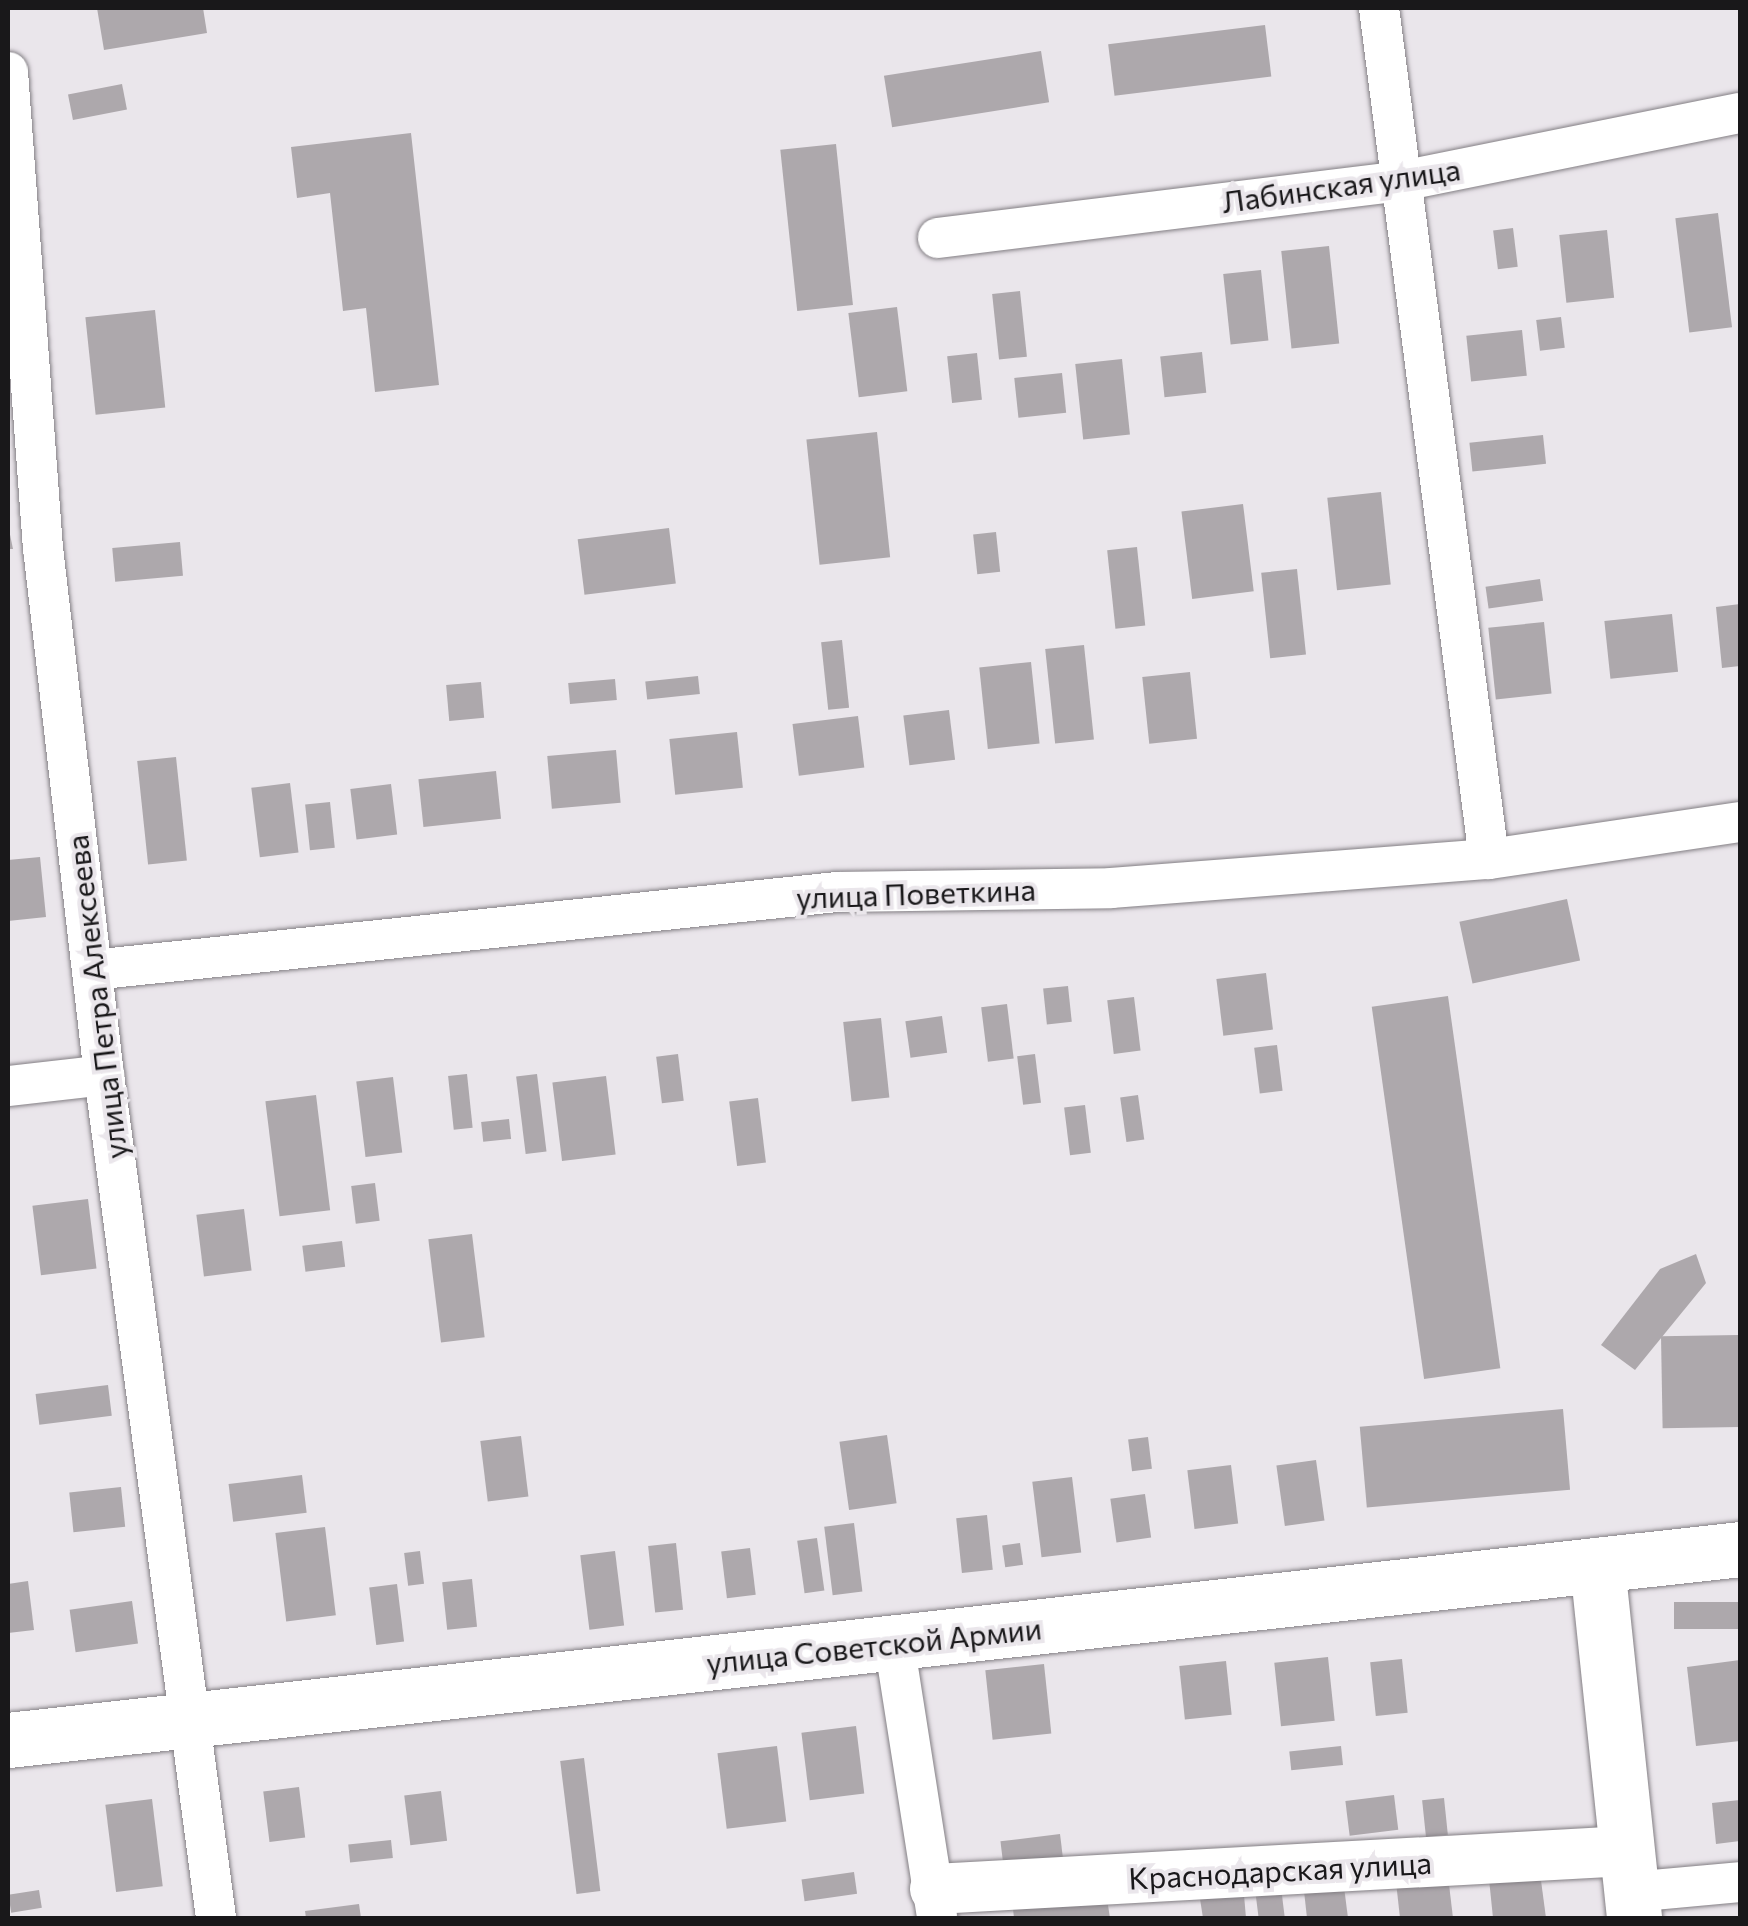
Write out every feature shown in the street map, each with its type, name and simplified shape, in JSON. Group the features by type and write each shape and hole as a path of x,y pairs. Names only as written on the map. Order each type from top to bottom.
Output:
{"main road":[{"name":"улица Советской Армии","path":"8,1740 1740,1549"},
{"path":"1598,1566 1630,1887"}],"street":[{"path":"1378,8 1396,182 1489,859"},
{"name":"улица Петра Алексеева","path":"8,72 20,396 104,1075 194,1722 216,1918"},
{"name":"Лабинская улица","path":"938,238 1396,182 1740,113"},
{"name":"улица Поветкина","path":"92,970 837,892 1111,888 1489,859 1740,822"},
{"path":"8,1086 104,1075"},
{"path":"894,1642 936,1904"},
{"path":"1630,1887 1740,1882"},
{"name":"Краснодарская улица","path":"936,1904 1630,1887"}],"building":[{"path":"97,8 203,8 207,33 104,50"},
{"path":"1265,25 1271,77 1115,96 1108,44"},
{"path":"1041,51 1049,102 892,127 884,76"},
{"path":"122,84 127,110 73,120 68,94"},
{"path":"411,133 439,385 375,392 366,308 343,311 330,193 297,198 291,147"},
{"path":"836,144 853,305 797,311 780,150"},
{"path":"1718,213 1732,327 1689,332 1675,218"},
{"path":"1513,228 1518,267 1498,269 1493,230"},
{"path":"1607,230 1614,298 1566,303 1559,235"},
{"path":"1329,246 1339,343 1292,348 1281,251"},
{"path":"1261,270 1268,341 1231,345 1223,274"},
{"path":"1020,291 1027,357 999,360 992,294"},
{"path":"897,307 907,391 859,397 848,313"},
{"path":"155,310 165,407 96,415 85,317"},
{"path":"1561,317 1565,348 1540,351 1536,320"},
{"path":"1522,330 1527,376 1471,382 1466,336"},
{"path":"1202,352 1206,393 1165,397 1160,356"},
{"path":"977,353 982,400 952,403 947,356"},
{"path":"1122,359 1130,435 1083,439 1075,364"},
{"path":"1062,373 1066,413 1018,418 1014,378"},
{"path":"877,432 890,557 820,565 806,439"},
{"path":"1543,435 1546,464 1472,472 1469,443"},
{"path":"1381,492 1391,584 1337,590 1327,498"},
{"path":"1243,504 1254,591 1192,599 1181,512"},
{"path":"669,528 676,584 585,595 578,539"},
{"path":"996,532 1000,572 977,574 973,534"},
{"path":"180,542 183,576 115,582 112,548"},
{"path":"1137,547 1145,626 1115,629 1107,550"},
{"path":"1297,569 1306,655 1270,658 1261,573"},
{"path":"1540,579 1543,601 1489,608 1486,587"},
{"path":"1740,604 1740,666 1722,668 1716,607"},
{"path":"1672,614 1678,672 1610,679 1604,621"},
{"path":"1544,622 1552,694 1496,699 1488,628"},
{"path":"842,640 849,708 828,710 821,642"},
{"path":"1084,645 1094,739 1055,744 1045,649"},
{"path":"1031,662 1040,744 988,749 979,667"},
{"path":"1190,672 1197,739 1149,744 1142,677"},
{"path":"698,676 700,694 647,699 645,682"},
{"path":"615,679 617,700 570,704 568,683"},
{"path":"481,682 484,718 449,721 446,685"},
{"path":"949,710 955,760 909,765 903,716"},
{"path":"858,716 864,768 799,776 792,724"},
{"path":"737,732 743,788 675,795 669,739"},
{"path":"616,750 621,803 552,809 547,756"},
{"path":"176,757 187,860 148,865 137,761"},
{"path":"496,771 501,819 423,827 418,779"},
{"path":"290,783 299,852 260,857 251,788"},
{"path":"391,784 397,835 357,840 350,789"},
{"path":"330,802 335,848 310,850 305,805"},
{"path":"40,857 46,917 8,921 8,860"},
{"path":"1567,899 1580,961 1473,983 1459,922"},
{"path":"1266,973 1273,1030 1223,1036 1216,979"},
{"path":"1068,986 1072,1022 1047,1024 1043,989"},
{"path":"1448,996 1500,1368 1424,1379 1372,1007"},
{"path":"1134,997 1141,1051 1114,1054 1107,1000"},
{"path":"1007,1004 1014,1059 988,1062 981,1007"},
{"path":"942,1016 947,1053 911,1058 905,1021"},
{"path":"881,1018 889,1098 852,1102 843,1022"},
{"path":"1277,1045 1283,1091 1260,1093 1254,1048"},
{"path":"678,1054 684,1101 662,1103 656,1057"},
{"path":"1035,1054 1041,1103 1023,1105 1017,1056"},
{"path":"467,1074 473,1128 454,1130 448,1076"},
{"path":"537,1074 547,1151 526,1154 516,1077"},
{"path":"606,1076 616,1154 562,1161 552,1083"},
{"path":"393,1077 402,1152 366,1157 356,1082"},
{"path":"316,1095 330,1210 280,1216 265,1101"},
{"path":"1138,1095 1144,1140 1126,1142 1120,1098"},
{"path":"758,1098 766,1163 737,1166 729,1102"},
{"path":"1085,1105 1091,1153 1070,1155 1064,1108"},
{"path":"509,1119 511,1139 483,1142 481,1122"},
{"path":"375,1183 380,1221 356,1224 351,1186"},
{"path":"88,1199 97,1268 41,1275 32,1206"},
{"path":"244,1209 252,1271 204,1276 196,1215"},
{"path":"472,1234 485,1337 441,1343 428,1239"},
{"path":"342,1241 345,1267 305,1272 302,1246"},
{"path":"1696,1254 1706,1283 1635,1370 1601,1345 1660,1269"},
{"path":"1738,1335 1740,1427 1663,1428 1661,1336"},
{"path":"108,1385 112,1416 39,1425 36,1394"},
{"path":"1563,1409 1570,1490 1367,1507 1360,1427"},
{"path":"887,1435 897,1503 849,1510 839,1442"},
{"path":"521,1436 528,1497 488,1502 480,1441"},
{"path":"1148,1437 1152,1469 1132,1471 1128,1439"},
{"path":"1316,1460 1324,1520 1285,1526 1276,1466"},
{"path":"1231,1465 1238,1524 1195,1529 1187,1470"},
{"path":"302,1475 307,1513 233,1522 229,1484"},
{"path":"1072,1477 1081,1552 1042,1557 1032,1482"},
{"path":"121,1487 125,1527 73,1532 69,1492"},
{"path":"1145,1494 1151,1538 1116,1542 1110,1499"},
{"path":"987,1515 993,1570 962,1573 956,1518"},
{"path":"854,1523 862,1591 833,1595 824,1527"},
{"path":"325,1527 336,1615 286,1621 275,1533"},
{"path":"817,1538 824,1590 805,1593 797,1541"},
{"path":"676,1543 683,1610 655,1613 648,1546"},
{"path":"1020,1543 1023,1565 1005,1567 1002,1546"},
{"path":"750,1548 756,1595 727,1598 721,1552"},
{"path":"420,1551 424,1584 408,1586 404,1553"},
{"path":"615,1551 624,1625 589,1630 580,1555"},
{"path":"472,1579 477,1627 447,1630 442,1582"},
{"path":"28,1581 34,1630 8,1633 8,1584"},
{"path":"397,1584 404,1642 376,1645 369,1587"},
{"path":"132,1601 138,1644 76,1652 70,1610"},
{"path":"1674,1602 1740,1602 1740,1629 1674,1629"},
{"path":"1328,1657 1335,1721 1281,1726 1274,1663"},
{"path":"1402,1659 1408,1713 1376,1716 1370,1662"},
{"path":"1740,1660 1740,1741 1696,1746 1687,1667"},
{"path":"1226,1661 1232,1715 1185,1720 1179,1666"},
{"path":"1044,1664 1051,1734 993,1740 985,1670"},
{"path":"856,1726 864,1793 810,1800 801,1733"},
{"path":"777,1746 786,1821 727,1829 717,1753"},
{"path":"1341,1746 1343,1765 1291,1770 1289,1751"},
{"path":"584,1758 600,1891 577,1894 560,1761"},
{"path":"299,1787 305,1838 269,1842 263,1791"},
{"path":"441,1791 447,1841 410,1845 404,1796"},
{"path":"1394,1795 1398,1830 1350,1836 1345,1801"},
{"path":"1444,1798 1448,1835 1426,1837 1422,1800"},
{"path":"152,1799 163,1886 116,1892 105,1805"},
{"path":"1740,1800 1740,1841 1716,1844 1712,1803"},
{"path":"1060,1834 1064,1867 1004,1874 1000,1841"},
{"path":"391,1840 393,1858 350,1862 348,1844"},
{"path":"854,1872 857,1894 805,1901 802,1879"},
{"path":"1540,1873 1546,1918 1493,1918 1489,1879"},
{"path":"1448,1876 1453,1918 1400,1918 1396,1882"},
{"path":"1281,1887 1285,1918 1259,1918 1255,1890"},
{"path":"1344,1887 1348,1918 1307,1918 1304,1891"},
{"path":"39,1890 42,1908 11,1913 8,1895"},
{"path":"1244,1895 1246,1918 1203,1918 1200,1899"},
{"path":"1107,1899 1110,1918 1014,1918 1013,1909"},
{"path":"359,1904 361,1918 306,1918 305,1911"}]}
